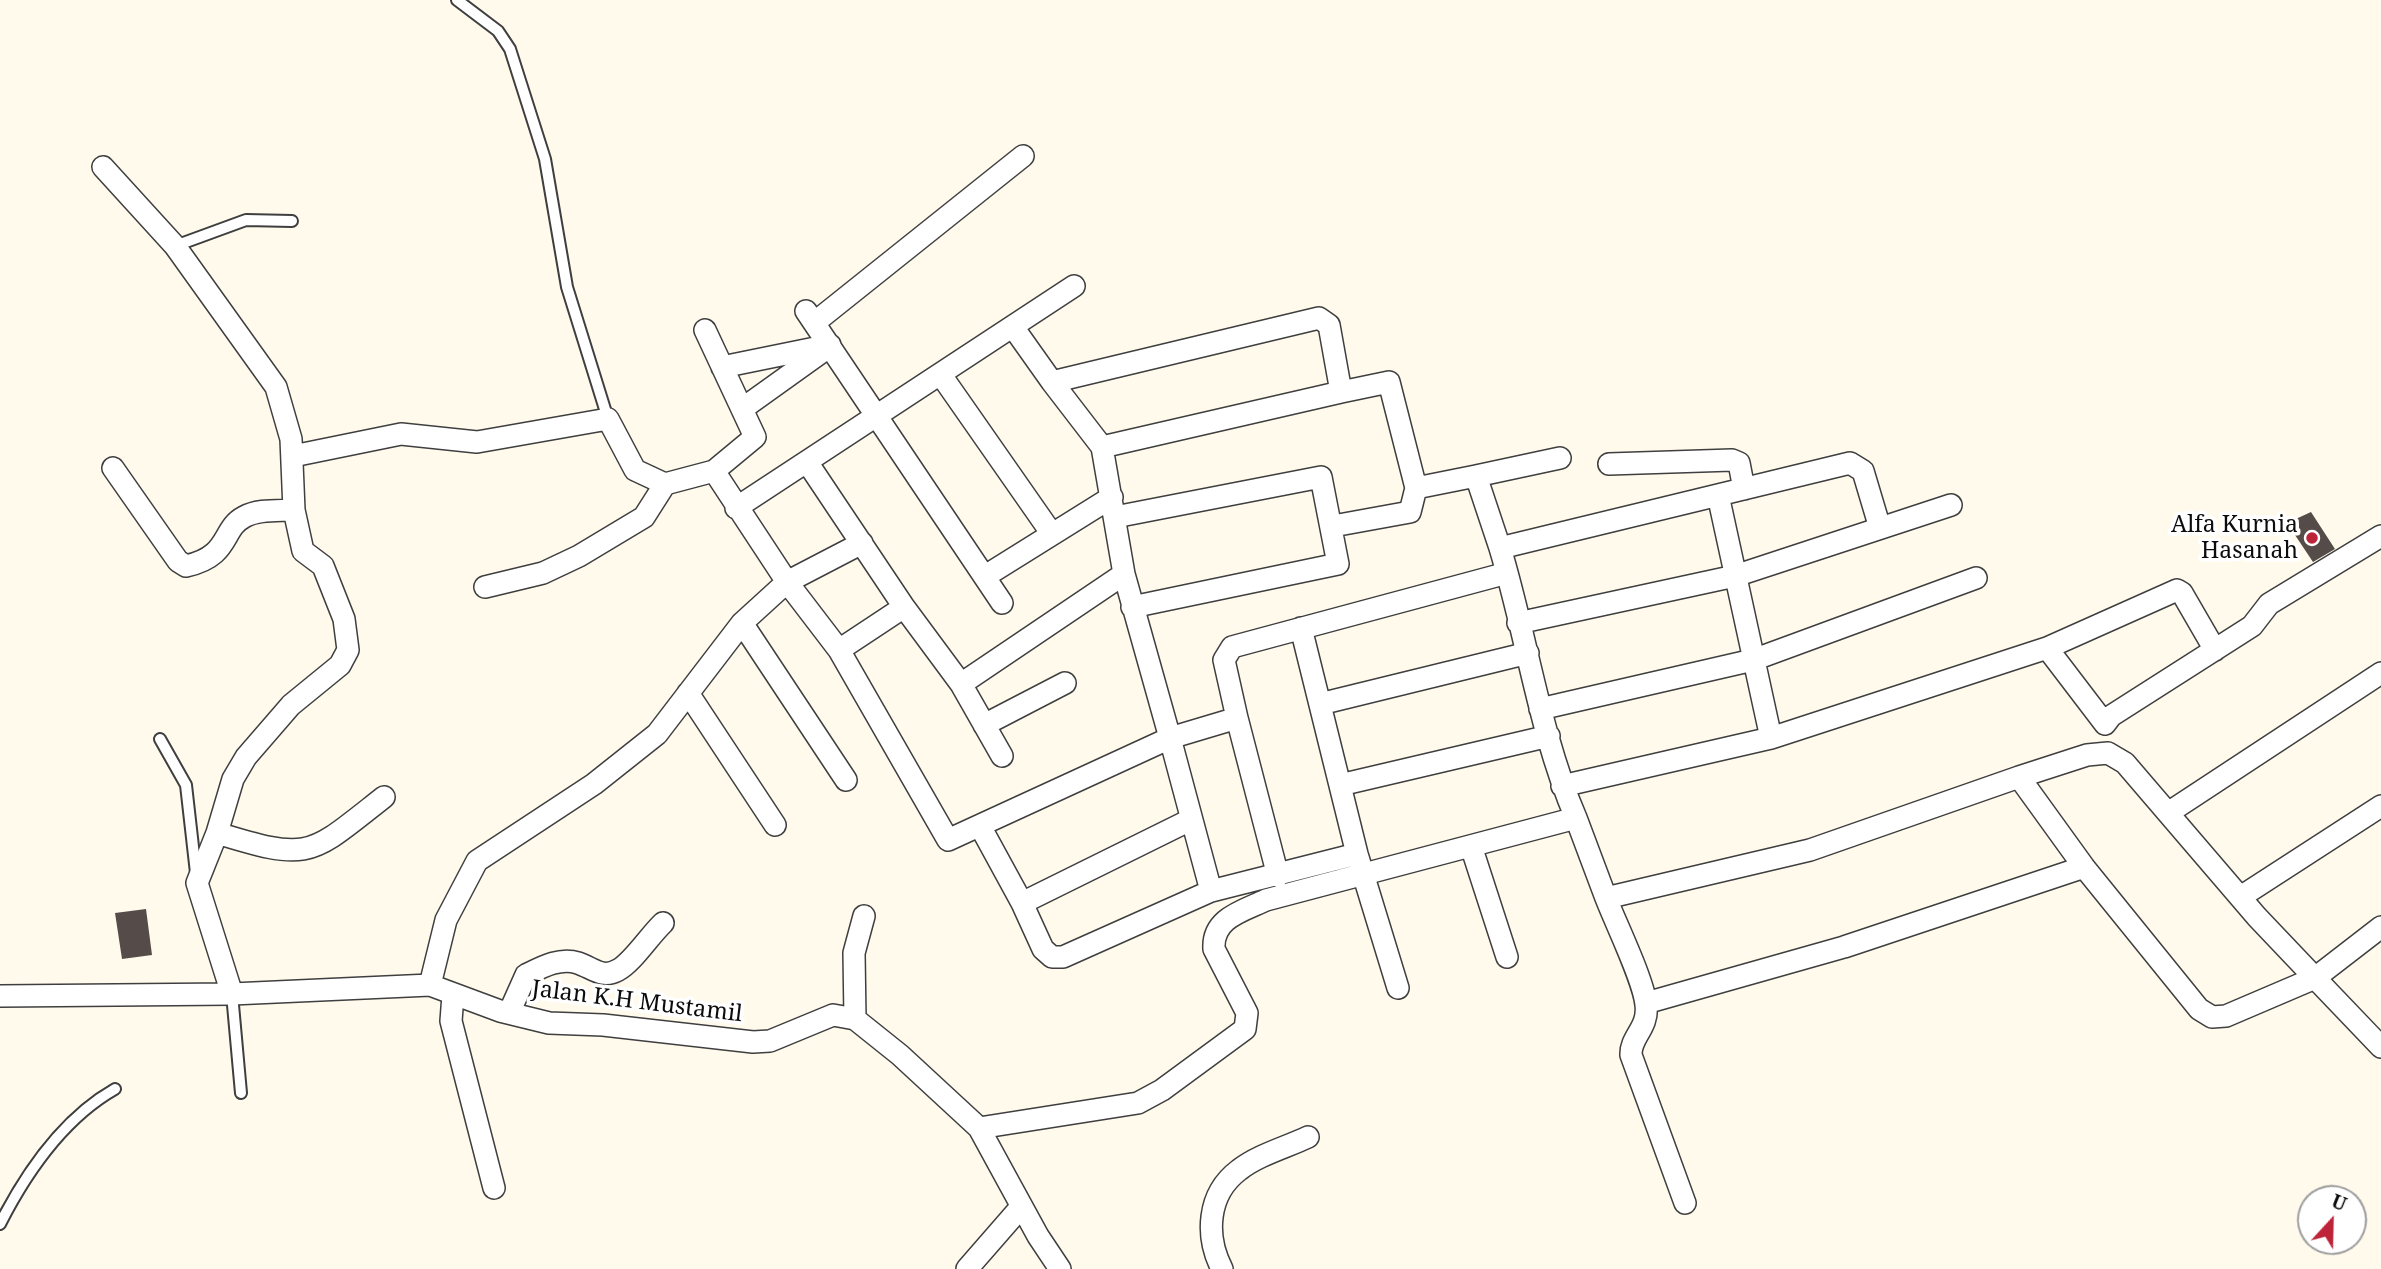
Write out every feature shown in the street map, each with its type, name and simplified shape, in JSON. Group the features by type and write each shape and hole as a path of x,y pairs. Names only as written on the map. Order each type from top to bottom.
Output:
{"street":[{"path":"1002,603 987,575 810,317 1023,156"},
{"path":"103,167 175,246 276,387 293,456 293,510 303,551 323,566 344,619 348,650 340,665 291,705 246,757 233,779 217,833 197,883 232,994"},
{"path":"736,508 1074,286"},
{"path":"1052,382 1319,318 1329,325 1340,392"},
{"path":"1013,327 1102,447 1132,607 1211,891"},
{"path":"293,456 401,433 477,442 608,419 635,470 666,484 714,471 755,437 705,330"},
{"path":"722,367 830,345"},
{"path":"742,409 830,345"},
{"path":"941,375 1052,534"},
{"path":"1102,447 1389,382 1416,488 1409,512 1333,526"},
{"path":"1416,488 1560,458"},
{"path":"1609,464 1732,460 1740,463 1744,489"},
{"path":"807,462 904,607 961,684 1002,756"},
{"path":"1500,548 1850,463 1863,471 1880,528"},
{"path":"113,468 178,561 187,566 223,547 242,517 260,512 293,510"},
{"path":"714,471 787,582 839,650 948,840 1170,738 1237,718"},
{"path":"1476,476 1507,573 1562,786 1646,1003 1646,1023 1631,1048 1631,1055 1685,1203"},
{"path":"987,575 1052,534 1113,507 1321,477 1333,526 1338,564 1132,607"},
{"path":"485,587 543,573 579,556 644,517 666,484"},
{"path":"1718,495 1771,738"},
{"path":"1518,623 1735,576 1951,505"},
{"path":"2105,724 2110,716 2252,626 2269,604 2381,536"},
{"path":"430,985 446,920 477,862 594,785 657,734 742,623 787,582 862,543"},
{"path":"1278,876 1237,718 1224,660 1226,652 1232,647 1507,573"},
{"path":"961,684 1124,574"},
{"path":"1540,709 1753,660 1976,578"},
{"path":"1562,786 1771,738 2047,648 2177,590 2182,593 2215,650"},
{"path":"839,650 904,607"},
{"path":"742,623 846,780"},
{"path":"1301,628 1360,863 1398,988"},
{"path":"2047,648 2105,724 2108,753"},
{"path":"1320,704 1528,653"},
{"path":"2168,813 2381,673"},
{"path":"984,726 1065,683"},
{"path":"688,693 775,825"},
{"path":"1340,785 1549,736"},
{"path":"1606,898 1810,850 2019,777 2087,755 2108,753 2125,763 2242,896 2257,917 2381,1047"},
{"path":"2019,777 2084,867 2199,1009 2212,1017 2226,1016 2315,978 2381,928"},
{"path":"217,833 271,850 311,850 330,839 384,797"},
{"path":"980,826 1022,903 1043,949 1052,957 1063,957 1211,891 1278,876 1471,846 1576,817"},
{"path":"2242,896 2377,817"},
{"path":"1022,903 1190,820"},
{"path":"1471,846 1507,957"},
{"path":"979,1128 1106,1110 1138,1103 1162,1090 1245,1030 1247,1013 1214,949 1217,931 1226,919 1266,900 1360,863"},
{"path":"1646,1003 1844,947 2084,867"},
{"path":"864,916 854,953 855,1019 900,1055 979,1128 995,1152 1021,1207 1060,1269"},
{"path":"509,1013 526,975 559,962 577,963 595,972 609,974 622,969 663,923"},
{"name":"Jalan K.H Mustamil","path":"0,996 232,994 430,985 509,1013 549,1023 603,1025 753,1042 769,1041 833,1015 855,1019"},
{"path":"453,995 451,1021 494,1188"},
{"path":"1222,1269 1214,1253 1210,1221 1217,1196 1239,1170 1308,1137"},
{"path":"967,1269 1021,1207"}],"lane":[{"path":"457,0 498,31 510,49 545,159 567,287 608,419"},
{"path":"175,246 246,220 292,220"},
{"path":"160,739 186,785 197,883"},
{"path":"232,994 241,1093"},
{"path":"0,1224 56,1138 93,1101 115,1089"}],"building":[{"name":"Alfa Kurnia Hasanah","path":"2311,512 2335,549 2313,562 2287,523"},
{"path":"146,909 152,955 122,959 115,913"}],"place":[{"name":"Alfa Kurnia Hasanah","path":"2312,538"}]}
